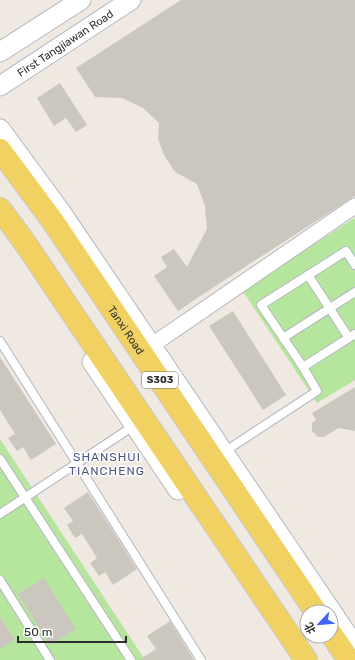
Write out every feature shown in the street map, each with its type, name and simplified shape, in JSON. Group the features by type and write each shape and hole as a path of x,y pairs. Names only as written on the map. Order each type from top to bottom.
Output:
{"main road":[{"name":"Tanxi Road","path":"0,150 146,348 311,604"},
{"name":"S303","path":"0,209 23,240 139,422 306,660"},
{"path":"343,633 349,660"}],"street":[{"path":"0,52 80,0"},
{"name":"First Tangjiawan Road","path":"0,86 131,0"},
{"path":"0,129 61,212 146,348 224,452 343,633 355,646"},
{"path":"146,348 355,206"},
{"path":"0,226 139,422 294,660"}],"lane":[{"path":"224,452 317,391 261,306 346,251 355,265"},
{"path":"303,368 352,336 330,308 308,275"},
{"path":"283,338 355,292"},
{"path":"0,341 201,660"},
{"path":"0,514 139,422"},
{"path":"0,459 131,660"},
{"path":"0,580 50,660"}],"green space":[{"path":"355,218 355,380 317,403 242,290"},
{"path":"0,439 145,660 0,660"}],"building":[{"path":"181,0 355,0 355,196 178,311 154,276 167,267 161,257 174,249 187,267 207,229 205,206 197,184 175,172 164,155 158,139 159,123 143,108 122,98 95,97 76,68"},
{"path":"60,83 87,125 76,132 66,118 54,126 37,98"},
{"path":"233,311 286,395 263,410 209,326"},
{"path":"0,357 56,444 31,460 23,447 17,451 8,438 15,434 0,410"},
{"path":"355,387 355,431 339,428 324,437 318,437 312,431 312,423 316,420 312,413"},
{"path":"88,492 137,569 113,585 105,572 99,576 90,563 97,558 82,534 75,538 67,525 73,521 64,508"},
{"path":"44,578 76,629 50,645 18,594"},
{"path":"0,617 15,640 0,649"},
{"path":"170,621 194,660 139,660 156,649 147,636"}],"district":[{"name":"SHANSHUI TIANCHENG","path":"107,464"}]}
